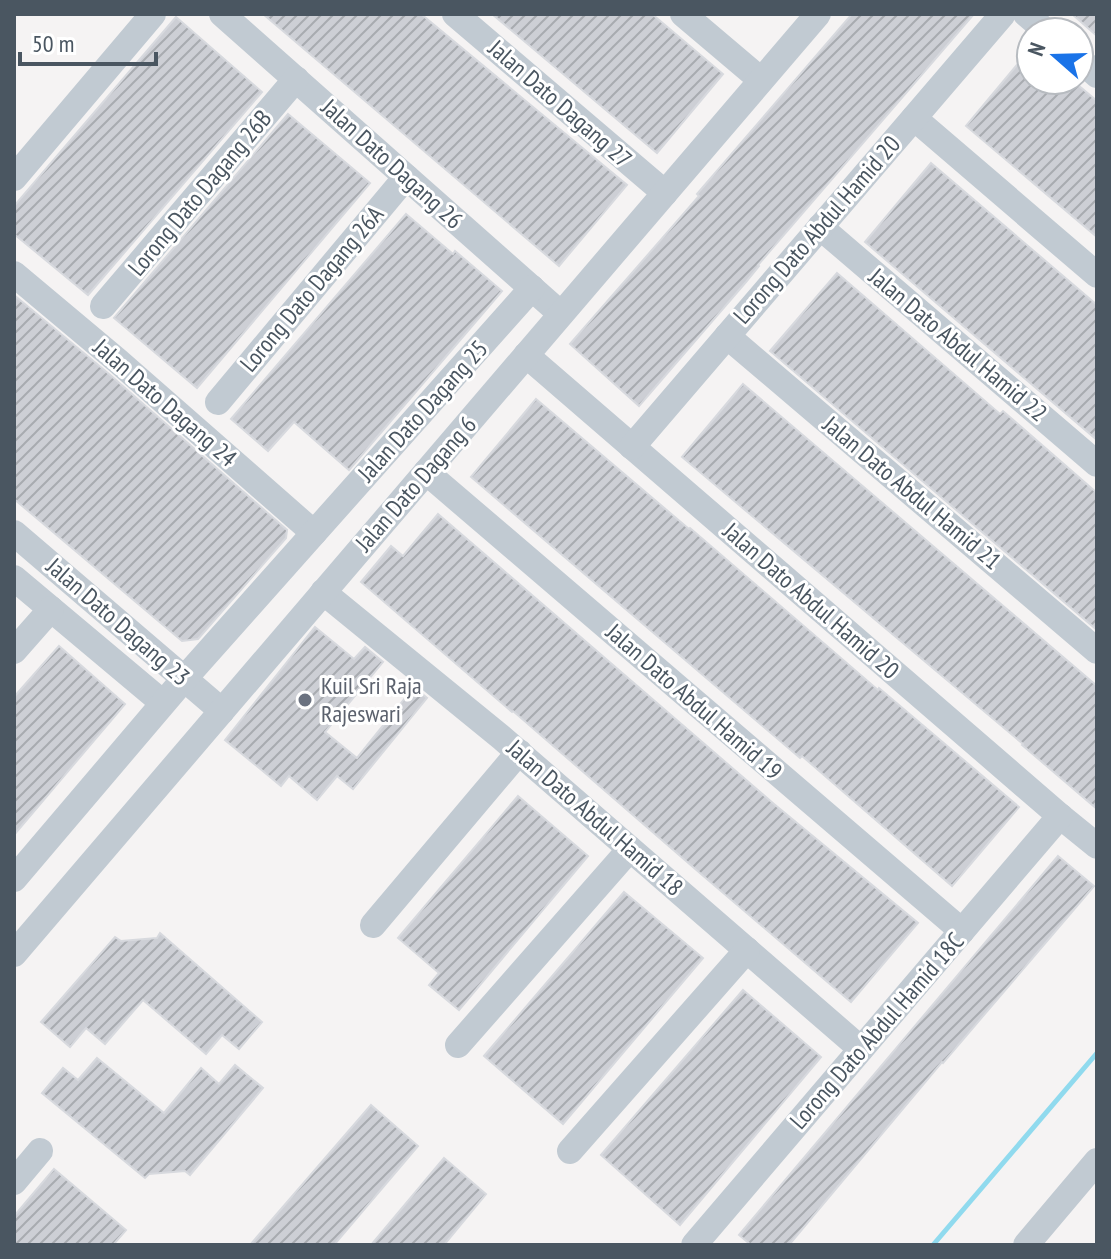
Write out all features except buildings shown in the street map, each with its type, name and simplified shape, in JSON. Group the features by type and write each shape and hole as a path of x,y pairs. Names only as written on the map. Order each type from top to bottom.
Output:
{"street":[{"path":"14,178 153,14"},
{"name":"Jalan Dato Dagang 26","path":"222,14 561,314"},
{"name":"Jalan Dato Dagang 27","path":"455,14 665,193"},
{"path":"683,14 761,80"},
{"name":"Jalan Dato Dagang 6","path":"14,954 818,14"},
{"name":"Lorong Dato Abdul Hamid 20","path":"632,447 1003,14"},
{"name":"Lorong Dato Dagang 26B","path":"103,306 296,79"},
{"path":"914,118 1097,275"},
{"name":"Lorong Dato Dagang 26A","path":"218,402 406,177"},
{"name":"Jalan Dato Abdul Hamid 22","path":"820,227 1097,464"},
{"name":"Jalan Dato Dagang 24","path":"14,274 314,533"},
{"name":"Jalan Dato Dagang 25","path":"184,679 532,288"},
{"name":"Jalan Dato Abdul Hamid 21","path":"727,336 1097,651"},
{"name":"Jalan Dato Abdul Hamid 20","path":"526,355 1097,846"},
{"name":"Jalan Dato Abdul Hamid 19","path":"426,472 962,931"},
{"name":"Jalan Dato Dagang 23","path":"14,533 222,711"},
{"name":"Jalan Dato Dagang 23","path":"14,578 163,703"},
{"name":"Jalan Dato Abdul Hamid 18","path":"323,592 519,752 861,1049"},
{"path":"14,651 51,609"},
{"path":"14,879 184,679"},
{"path":"373,925 519,752"},
{"name":"Lorong Dato Abdul Hamid 18C","path":"694,1245 1060,816"},
{"path":"458,1045 630,849"},
{"path":"570,1151 747,950"},
{"path":"14,1182 40,1151"},
{"path":"1026,1245 1097,1161"}],"waterway":[{"path":"933,1245 1097,1053"}],"place":[{"name":"Kuil Sri Raja Rajeswari","path":"305,700"}]}
